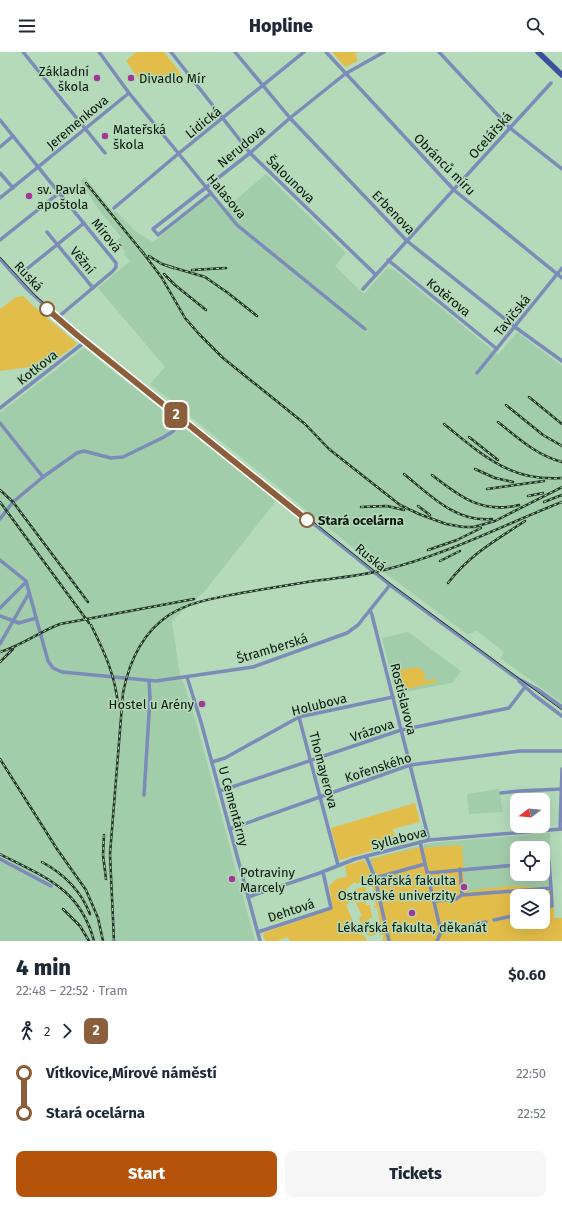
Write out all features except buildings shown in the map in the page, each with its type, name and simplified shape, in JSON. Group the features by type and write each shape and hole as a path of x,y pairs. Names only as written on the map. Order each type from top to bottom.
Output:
{"main road":[{"path":"538,52 562,75"}],"street":[{"path":"23,52 105,153"},
{"name":"Halasova","path":"99,52 129,93 237,225 365,329"},
{"name":"Šalounova","path":"171,52 250,153 376,275"},
{"name":"Erbenova","path":"235,52 290,118 407,241 515,327 562,360"},
{"name":"Lidická","path":"114,208 304,52"},
{"name":"Obránců míru","path":"326,52 454,190 562,278"},
{"name":"Nerudova","path":"211,193 158,235 154,229 250,153 290,118 345,74 384,52"},
{"path":"440,52 510,128 562,169"},
{"name":"Ocelářská","path":"363,289 551,83"},
{"name":"Jeremenkova","path":"0,198 129,93"},
{"name":"Mírová","path":"0,120 116,264 114,270 58,318"},
{"path":"0,147 13,136"},
{"path":"0,173 12,188"},
{"path":"0,240 59,193"},
{"name":"Věžní","path":"23,272 84,223"},
{"name":"Věžní","path":"47,232 93,288"},
{"name":"Ruská","path":"0,259 28,290 58,318 390,585 515,677 537,689 562,707"},
{"name":"Kotěrova","path":"388,260 497,349"},
{"name":"Tavičská","path":"477,373 562,268"},
{"name":"Kotkova","path":"0,408 86,341"},
{"path":"0,519 14,502 43,477 77,453 84,451 111,458 123,457 164,437 172,432 184,419"},
{"path":"0,422 43,477"},
{"path":"0,560 26,582 0,608"},
{"name":"Štramberská","path":"26,582 49,663 56,670 149,681 166,680 253,667 341,636 355,628 390,585"},
{"path":"0,644 29,593"},
{"name":"Rostislavova","path":"370,610 429,840"},
{"path":"0,616 19,623 36,618"},
{"name":"U Cementárny","path":"187,677 198,711 260,941"},
{"name":"Ruská","path":"515,677 534,695 562,716"},
{"path":"144,795 149,710 149,681"},
{"name":"Vrázova","path":"220,791 401,730 509,708 525,687"},
{"name":"Holubova","path":"212,762 225,758 300,717 393,698"},
{"name":"Thomayerova","path":"300,717 338,865"},
{"name":"Kořenského","path":"230,830 410,765 520,751 562,751"},
{"path":"561,829 562,769"},
{"path":"501,793 562,790"},
{"name":"Syllabova","path":"248,897 366,856 429,840 561,829"},
{"path":"420,842 441,932 437,941"},
{"path":"366,856 375,878 389,941"},
{"path":"0,860 51,886"},
{"path":"375,878 425,864"},
{"path":"428,873 510,865"},
{"path":"460,869 462,895"},
{"name":"Dehtová","path":"258,932 331,908 323,872"},
{"path":"550,875 552,906 550,906"},
{"path":"536,889 551,888"},
{"path":"434,901 456,899 462,895 510,891"},
{"path":"494,920 510,917"},
{"path":"441,932 486,922"}],"shaded area":[{"path":"136,52 164,52 185,79 149,83 139,79 126,61"},
{"path":"332,52 359,52 355,54 358,61 345,67"},
{"path":"266,174 346,253 335,266 364,294 387,268 396,271 498,355 517,332 562,366 562,703 500,658 504,652 476,630 473,633 467,634 376,566 150,384 165,367 98,288 130,261 116,241 121,237 99,210 80,181 85,177 113,212 115,210 135,231 153,242 210,195 223,211"},
{"path":"23,296 77,344 36,374 30,367 0,371 0,309 16,297"},
{"path":"84,348 276,501 204,592 172,621 180,676 197,725 255,941 0,941 0,413"},
{"path":"408,632 461,671 453,682 396,694 382,638"},
{"path":"417,667 424,672 425,681 436,679 437,682 397,691 396,688 398,687 394,680 397,673 396,671"},
{"path":"499,789 503,812 469,814 467,794"},
{"path":"415,803 420,822 393,829 397,844 339,860 331,828"},
{"name":"Lékařská fakulta Ostravské univerzity","path":"550,833 551,906 550,889 510,889 510,898 389,941 375,878 368,859 430,843"},
{"name":"Lékařská fakulta Ostravské univerzity","path":"462,845 464,879 468,892 513,886 553,888 554,918 562,918 562,941 381,941 383,939 383,935 380,935 379,931 381,929 377,907 374,908 374,906 376,906 373,887 369,887 368,884 372,882 375,884 379,883 371,859 417,848"},
{"path":"364,860 371,873 370,876 357,884 355,882 349,887 346,891 348,891 349,903 346,905 359,935 362,934 367,941 290,941 288,937 277,941 265,941 263,933 333,909 329,886 336,879 347,877 345,866"},
{"path":"364,887 366,888 367,893 364,893 365,898 356,899 357,903 365,900 366,905 370,905 372,918 369,919 371,928 374,928 376,934 373,936 367,934 363,928 359,918 362,916 355,901 352,902 353,891"},
{"path":"283,912 285,919 271,923 269,915"}],"tram line":[{"path":"0,257 36,296 72,328 391,584 562,710"},
{"name":"2","path":"47,309 77,335 307,520"}],"railway":[{"path":"86,183 144,254"},
{"path":"141,250 162,278 185,318 223,358 305,424 329,449 400,505 446,524 474,527 495,521 562,487"},
{"path":"149,256 162,264 174,268"},
{"path":"168,266 205,277 257,316"},
{"path":"192,270 226,268"},
{"path":"164,274 206,310"},
{"path":"529,397 562,424"},
{"path":"506,405 543,435 562,446"},
{"path":"498,422 520,440 544,455 562,462"},
{"path":"444,424 471,446 497,464 512,471 544,478 562,478"},
{"path":"469,437 498,460"},
{"path":"475,469 495,478 513,482"},
{"path":"404,474 434,499 455,512 467,517 492,519"},
{"path":"432,475 462,497 472,502 494,507 519,505"},
{"path":"487,489 544,481"},
{"path":"0,490 13,502 88,602"},
{"path":"528,496 543,493"},
{"path":"544,502 562,495"},
{"path":"0,502 89,623"},
{"path":"114,941 110,854 123,693 133,659 144,639 151,630 177,610 195,603 241,593 384,570 407,564 452,548 562,502"},
{"path":"361,507 387,506 404,510"},
{"path":"418,506 430,515"},
{"path":"448,583 474,556 525,521"},
{"path":"428,550 457,540 481,528"},
{"path":"440,561 460,551"},
{"path":"0,652 60,624 194,599"},
{"path":"91,625 105,654 112,674 118,706"},
{"path":"0,662 13,649"},
{"path":"0,759 57,849 86,890 98,918 103,941"},
{"path":"104,835 103,855 106,879"},
{"path":"0,854 45,878 70,896 80,908 88,923 94,941"},
{"path":"42,862 58,872 71,884 82,898 90,914"},
{"path":"63,909 80,926 89,941"}],"place":[{"name":"Základní škola","path":"97,78"},
{"name":"Divadlo Mír","path":"131,78"},
{"name":"Mateřská škola","path":"105,136"},
{"name":"sv. Pavla apoštola","path":"29,196"},
{"name":"Stará ocelárna","path":"307,520"},
{"name":"Hostel u Arény","path":"202,704"},
{"name":"Potraviny Marcely","path":"232,879"},
{"name":"Lékařská fakulta Ostravské univerzity","path":"464,887"},
{"name":"Lékařská fakulta, děkanát","path":"412,913"}]}
